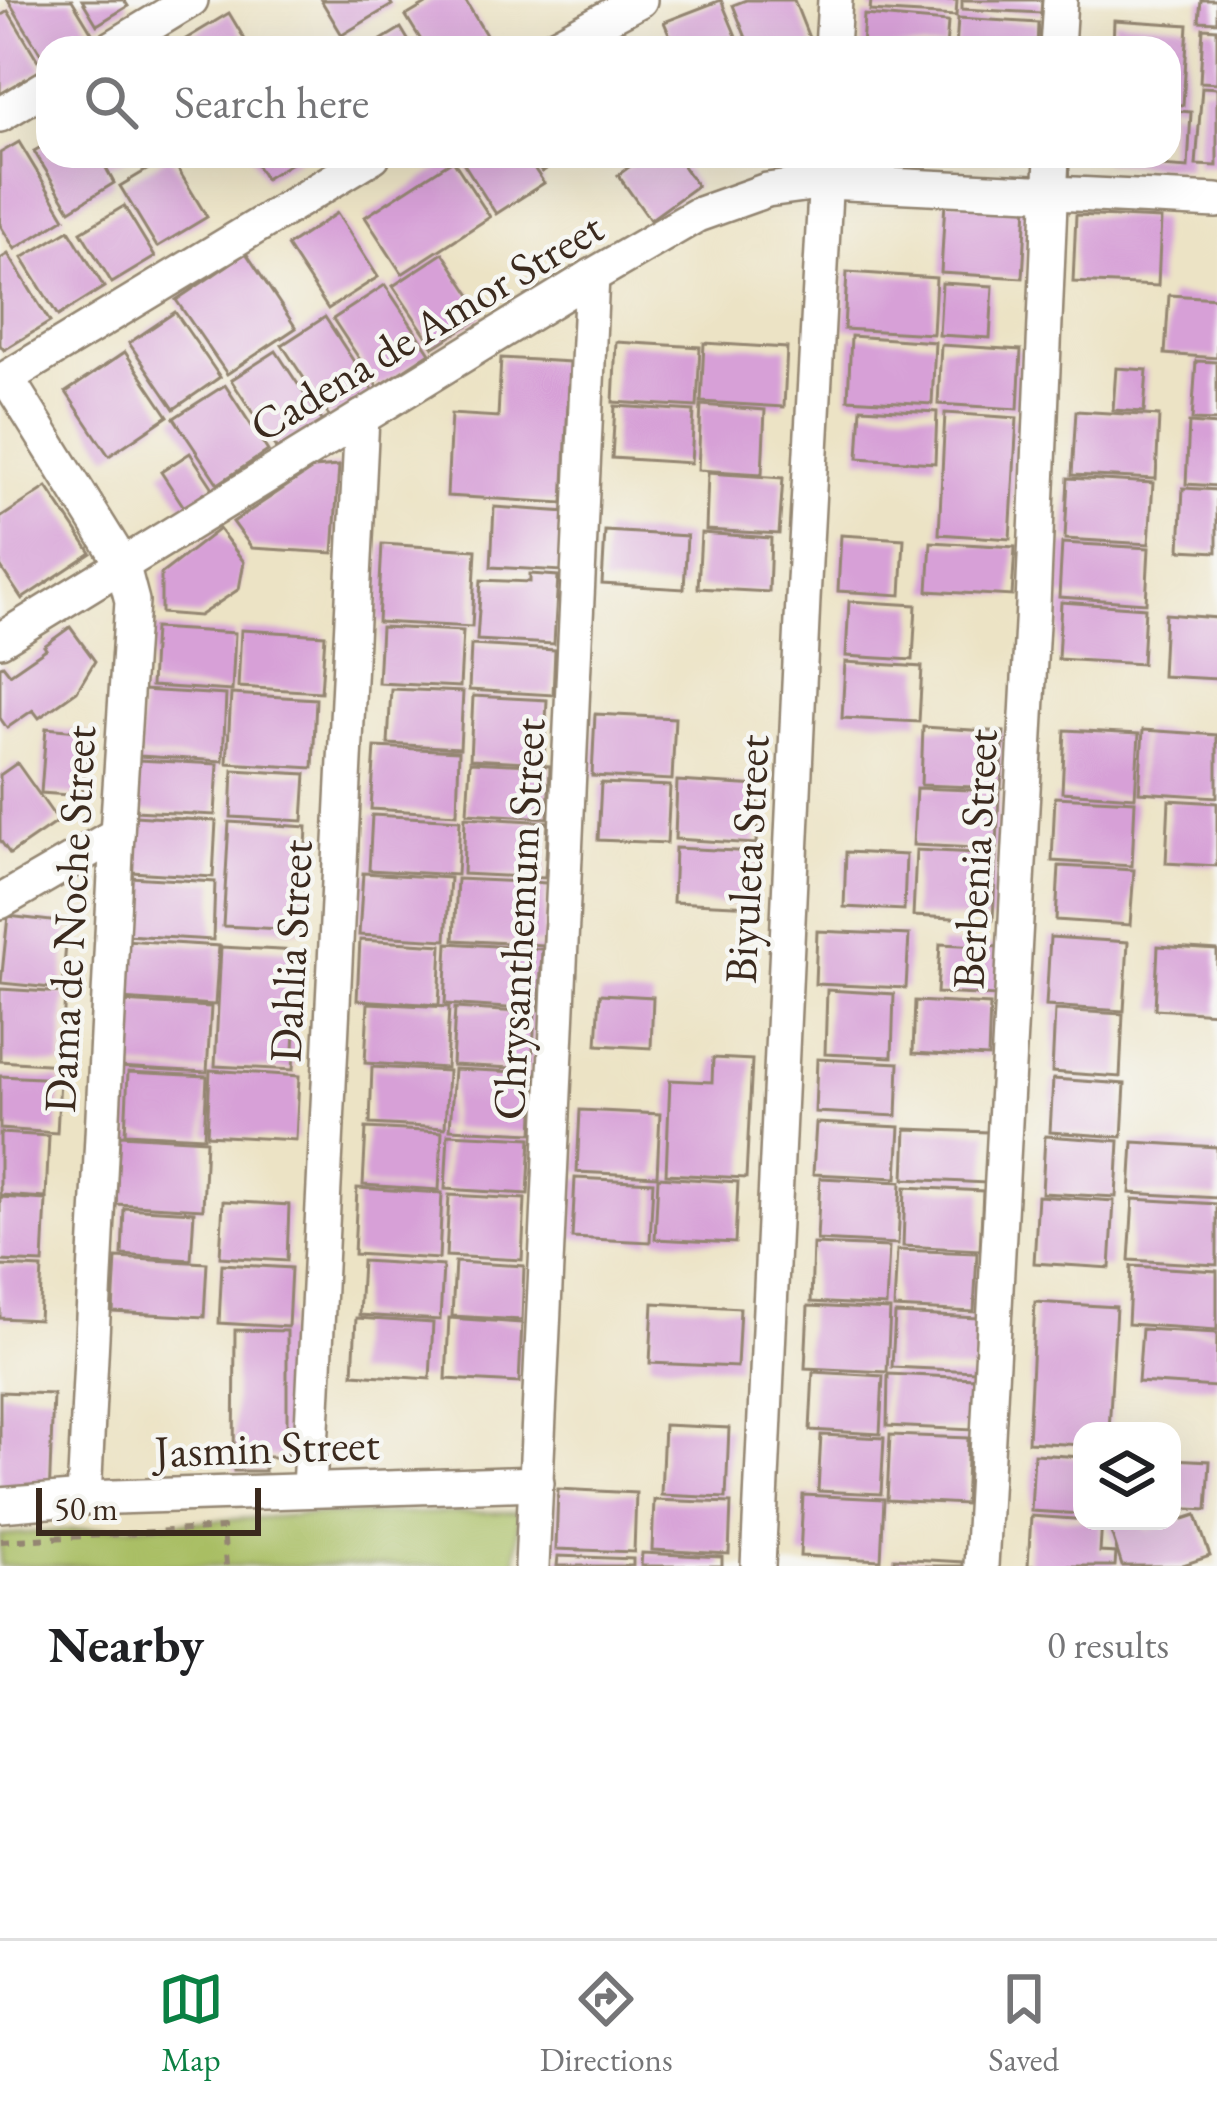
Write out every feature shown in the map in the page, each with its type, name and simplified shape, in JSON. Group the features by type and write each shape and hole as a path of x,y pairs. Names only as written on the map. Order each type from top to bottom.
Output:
{"street":[{"path":"132,36 191,0"},
{"path":"573,36 640,0"},
{"path":"833,36 835,0"},
{"path":"1058,36 1060,0"},
{"path":"0,115 36,93"},
{"path":"4,380 353,168"},
{"name":"Berbenia Street","path":"981,1566 1033,605 1051,168"},
{"name":"Cadena de Amor Street","path":"0,640 697,215 826,169 1050,193 1217,201"},
{"name":"Biyuleta Street","path":"758,1566 826,169"},
{"name":"Chrysanthemum Street","path":"532,1566 592,276"},
{"name":"Dama de Noche Street","path":"4,380 122,563 132,601 84,1498"},
{"name":"Dahlia Street","path":"309,1489 362,417"},
{"path":"0,902 117,835"},
{"name":"Jasmin Street","path":"0,1505 537,1483"}],"path":[{"path":"0,1541 223,1528 226,1566"}],"green space":[{"path":"519,1512 516,1566 0,1566 0,1535 302,1515"}],"building":[{"path":"8,0 72,0 92,33 36,36 36,46"},
{"path":"82,0 124,0 128,6 97,25"},
{"path":"321,0 389,0 392,5 342,35"},
{"path":"433,0 465,0 487,36 418,36 406,16"},
{"path":"721,0 736,36 670,36 664,22"},
{"path":"746,0 794,0 808,36 745,36 733,5"},
{"path":"871,0 957,0 956,16 870,11"},
{"path":"962,0 1042,0 1041,13 962,9"},
{"path":"1201,0 1217,0 1217,22 1199,21"},
{"path":"8,11 36,57 36,73 0,94 0,16"},
{"path":"229,13 243,36 191,36"},
{"path":"864,15 948,22 947,36 863,36"},
{"path":"958,18 1038,23 1037,36 957,36"},
{"path":"1114,20 1188,25 1183,105 1181,36 1113,36"},
{"path":"1203,28 1217,29 1217,83 1200,82"},
{"path":"1202,87 1217,88 1217,166 1196,165"},
{"path":"1181,111 1191,112 1188,168 1181,168"},
{"path":"19,142 65,218 15,249 0,225 0,153"},
{"path":"44,168 106,168 114,183 70,210"},
{"path":"150,168 177,168 207,217 157,247 120,186"},
{"path":"258,168 283,168 265,179"},
{"path":"441,168 458,168 490,217 402,274 365,217"},
{"path":"467,168 534,168 544,183 496,214"},
{"path":"628,168 684,168 697,186 650,220 618,175"},
{"path":"945,201 1027,206 1023,278 941,273"},
{"path":"124,206 155,257 112,283 81,232"},
{"path":"337,213 378,277 328,309 287,246"},
{"path":"1076,215 1161,219 1158,286 1073,282"},
{"path":"69,230 104,287 58,316 22,258"},
{"path":"246,253 296,328 227,374 176,300"},
{"path":"443,253 484,315 434,347 393,286"},
{"path":"8,254 50,322 4,350 0,345 0,259"},
{"path":"847,272 936,278 933,334 844,329"},
{"path":"942,283 993,286 990,338 939,335"},
{"path":"385,285 430,353 378,387 333,319"},
{"path":"1169,295 1217,298 1217,358 1165,354"},
{"path":"175,312 220,377 174,409 129,343"},
{"path":"325,317 373,391 331,419 282,345"},
{"path":"851,336 935,342 932,404 848,399"},
{"path":"616,342 700,347 697,407 613,402"},
{"path":"704,343 787,348 784,407 701,402"},
{"path":"941,345 1021,350 1018,409 938,404"},
{"path":"276,351 323,422 278,451 231,380"},
{"path":"125,352 168,416 109,456 66,392"},
{"path":"501,358 570,362 563,503 447,496 451,414 498,417"},
{"path":"1196,361 1217,362 1217,421 1192,420"},
{"path":"1116,368 1147,370 1144,412 1113,410"},
{"path":"225,385 268,451 218,484 174,418"},
{"path":"701,405 765,410 762,474 698,470"},
{"path":"615,406 694,411 691,463 612,458"},
{"path":"861,408 937,412 935,463 858,458"},
{"path":"1076,411 1159,416 1156,479 1072,475"},
{"path":"945,413 1017,418 1010,539 939,534"},
{"path":"1189,423 1217,425 1217,486 1186,484"},
{"path":"190,453 213,488 184,507 161,472"},
{"path":"339,466 333,553 252,548 233,522 314,468"},
{"path":"708,473 783,478 779,534 706,530"},
{"path":"1068,478 1153,483 1149,544 1065,539"},
{"path":"47,487 91,553 22,599 0,566 0,518"},
{"path":"1183,488 1217,490 1217,552 1180,550"},
{"path":"494,507 567,512 563,571 491,567"},
{"path":"219,529 244,562 239,589 199,616 161,613 161,574"},
{"path":"605,531 687,536 684,589 602,584"},
{"path":"701,533 771,538 769,592 698,588"},
{"path":"841,535 904,539 901,595 838,591"},
{"path":"931,542 1015,547 1012,596 928,591"},
{"path":"1062,543 1149,548 1146,603 1059,597"},
{"path":"382,544 476,550 472,627 378,622"},
{"path":"530,574 558,576 554,644 477,640 481,580 530,582"},
{"path":"849,601 916,605 913,660 846,656"},
{"path":"1061,602 1145,608 1142,664 1058,659"},
{"path":"1165,614 1217,618 1217,679 1162,676"},
{"path":"70,627 95,661 77,691 39,718 33,710 7,728 0,718 0,666 10,674"},
{"path":"381,627 463,631 460,687 378,683"},
{"path":"154,628 235,633 232,691 151,686"},
{"path":"241,630 325,635 321,692 238,687"},
{"path":"471,645 555,650 553,695 469,690"},
{"path":"845,662 922,667 919,722 842,718"},
{"path":"391,689 463,692 460,748 388,744"},
{"path":"142,690 226,695 223,761 139,756"},
{"path":"231,694 316,699 313,768 227,763"},
{"path":"473,696 547,700 544,763 470,759"},
{"path":"595,714 675,718 672,780 592,776"},
{"path":"923,727 1004,732 1001,788 921,785"},
{"path":"46,728 88,732 82,796 41,793"},
{"path":"1065,730 1139,734 1135,797 1062,792"},
{"path":"1143,730 1217,735 1217,797 1139,792"},
{"path":"375,747 459,751 457,814 371,809"},
{"path":"137,760 218,764 215,815 134,811"},
{"path":"470,762 550,766 548,818 467,813"},
{"path":"17,763 58,821 10,854 0,840 0,775"},
{"path":"233,770 306,774 303,821 231,817"},
{"path":"677,781 759,786 756,844 675,839"},
{"path":"601,783 670,786 667,843 598,840"},
{"path":"916,788 999,791 997,849 913,845"},
{"path":"1055,797 1135,801 1132,866 1052,861"},
{"path":"1169,800 1217,803 1217,866 1166,863"},
{"path":"372,815 460,820 457,875 369,870"},
{"path":"134,816 216,821 213,877 131,872"},
{"path":"465,817 548,822 545,878 463,874"},
{"path":"229,822 307,827 302,930 223,926"},
{"path":"675,848 756,852 754,906 673,902"},
{"path":"916,850 996,854 993,920 913,916"},
{"path":"846,852 906,855 904,910 844,907"},
{"path":"1059,866 1134,870 1130,925 1056,920"},
{"path":"363,873 450,878 446,940 359,935"},
{"path":"129,877 215,882 213,940 126,935"},
{"path":"457,879 547,883 543,945 454,940"},
{"path":"8,916 68,923 62,989 1,983"},
{"path":"817,931 909,935 906,988 815,984"},
{"path":"1050,937 1128,942 1124,1011 1046,1006"},
{"path":"123,940 219,946 215,1005 120,999"},
{"path":"360,940 442,945 439,1005 357,1000"},
{"path":"448,943 542,949 539,1010 445,1004"},
{"path":"940,944 1001,947 998,996 937,993"},
{"path":"1158,946 1217,950 1217,1013 1155,1009"},
{"path":"221,947 299,951 293,1070 215,1066"},
{"path":"0,989 65,993 61,1065 0,1061"},
{"path":"827,990 894,994 892,1057 825,1054"},
{"path":"600,994 653,997 651,1048 597,1045"},
{"path":"915,1001 990,1005 988,1057 913,1053"},
{"path":"121,1002 211,1007 207,1072 117,1067"},
{"path":"368,1003 449,1007 446,1068 365,1063"},
{"path":"455,1008 535,1013 532,1069 452,1065"},
{"path":"1055,1010 1123,1014 1120,1077 1052,1072"},
{"path":"713,1058 752,1060 746,1178 666,1174 670,1080 712,1082"},
{"path":"817,1059 899,1063 897,1116 815,1112"},
{"path":"372,1067 448,1071 445,1128 370,1124"},
{"path":"454,1069 536,1073 533,1133 450,1129"},
{"path":"210,1070 299,1076 296,1140 207,1135"},
{"path":"128,1072 207,1076 204,1137 125,1133"},
{"path":"0,1076 60,1079 57,1133 0,1129"},
{"path":"1053,1079 1125,1084 1122,1137 1050,1132"},
{"path":"580,1110 660,1114 657,1176 577,1172"},
{"path":"816,1123 900,1127 897,1178 813,1174"},
{"path":"366,1128 442,1132 439,1190 363,1185"},
{"path":"906,1129 988,1132 986,1183 904,1179"},
{"path":"0,1133 49,1136 46,1198 0,1195"},
{"path":"448,1134 531,1138 528,1194 445,1189"},
{"path":"120,1135 206,1140 203,1209 116,1204"},
{"path":"1045,1136 1119,1141 1116,1197 1042,1193"},
{"path":"1133,1142 1217,1147 1217,1198 1130,1193"},
{"path":"658,1177 738,1182 735,1243 655,1239"},
{"path":"575,1178 653,1182 650,1242 572,1238"},
{"path":"820,1178 901,1182 898,1244 817,1240"},
{"path":"905,1187 983,1191 980,1250 903,1246"},
{"path":"357,1188 442,1193 439,1259 354,1254"},
{"path":"449,1195 525,1199 522,1260 446,1256"},
{"path":"1038,1196 1114,1201 1110,1268 1034,1263"},
{"path":"0,1197 46,1200 43,1263 0,1261"},
{"path":"1133,1199 1217,1204 1217,1265 1129,1260"},
{"path":"223,1201 289,1205 287,1261 220,1257"},
{"path":"124,1208 194,1212 191,1260 122,1255"},
{"path":"813,1244 889,1247 886,1306 811,1302"},
{"path":"897,1250 977,1253 974,1312 894,1308"},
{"path":"116,1258 207,1263 204,1317 113,1312"},
{"path":"362,1261 443,1266 440,1320 359,1315"},
{"path":"455,1262 524,1266 522,1320 452,1316"},
{"path":"222,1264 291,1268 288,1327 219,1323"},
{"path":"0,1266 42,1268 39,1320 0,1318"},
{"path":"1131,1266 1217,1271 1217,1330 1128,1324"},
{"path":"1035,1302 1116,1307 1110,1422 1073,1422 1073,1444 1028,1442"},
{"path":"653,1303 740,1308 737,1367 650,1363"},
{"path":"808,1306 890,1310 887,1372 805,1368"},
{"path":"895,1314 978,1318 975,1371 892,1367"},
{"path":"356,1318 433,1323 430,1379 353,1374"},
{"path":"449,1318 522,1323 519,1383 446,1379"},
{"path":"1142,1329 1217,1333 1216,1387 1138,1382"},
{"path":"235,1330 287,1331 287,1457 265,1457 265,1471 234,1471"},
{"path":"813,1372 883,1376 880,1434 810,1430"},
{"path":"888,1374 975,1378 973,1430 887,1426"},
{"path":"0,1392 53,1394 49,1501 0,1499"},
{"path":"664,1425 729,1428 726,1498 661,1495"},
{"path":"821,1435 884,1438 881,1494 818,1491"},
{"path":"890,1435 968,1438 965,1504 887,1500"},
{"path":"1034,1454 1073,1456 1073,1513 1031,1511"},
{"path":"1181,1459 1210,1461 1207,1510 1181,1509"},
{"path":"558,1489 636,1493 634,1552 556,1549"},
{"path":"803,1495 884,1499 881,1560 800,1556"},
{"path":"654,1500 731,1503 729,1554 652,1550"},
{"path":"1196,1515 1210,1556 1180,1566 1122,1566 1110,1530 1181,1530 1181,1520"},
{"path":"1031,1516 1073,1519 1073,1530 1101,1530 1100,1552 1116,1553 1115,1566 1028,1566"},
{"path":"642,1553 722,1557 722,1566 641,1566"},
{"path":"558,1556 633,1559 633,1566 557,1566"},
{"path":"894,1558 963,1562 963,1566 894,1566"}]}
